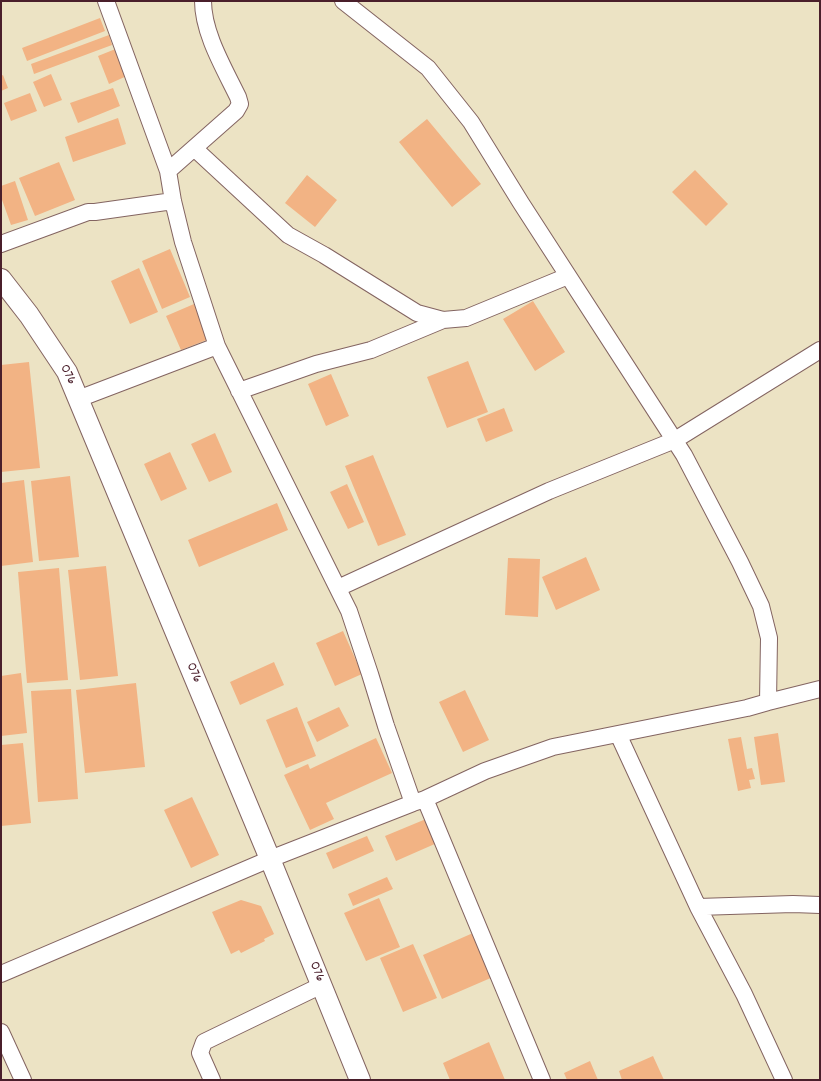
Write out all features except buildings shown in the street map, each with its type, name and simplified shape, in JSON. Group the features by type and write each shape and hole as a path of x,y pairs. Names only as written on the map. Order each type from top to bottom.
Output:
{"street":[{"path":"106,1 168,171 173,201 183,242 217,346 349,611 386,726 542,1080"},
{"path":"168,171 236,111 240,104 211,39 206,23 203,1"},
{"path":"343,1 428,68 471,122 521,203 675,440 762,606 769,638 768,702"},
{"path":"194,148 288,235 324,255 417,313 442,320"},
{"path":"1,244 88,212 173,201"},
{"path":"239,390 316,364 371,350 442,320 466,318 568,276"},
{"name":"O76","path":"1,279 29,315 67,372 270,859 360,1080"},
{"path":"78,399 217,346"},
{"path":"338,588 549,491 675,440 820,350"},
{"path":"1,974 270,859 419,801 485,771 516,759 553,747 747,708 820,690"},
{"path":"618,734 698,907 744,994 784,1080"},
{"path":"698,907 820,904"},
{"path":"212,1080 200,1053 204,1042 322,985"},
{"path":"1,1032 23,1080"}]}
